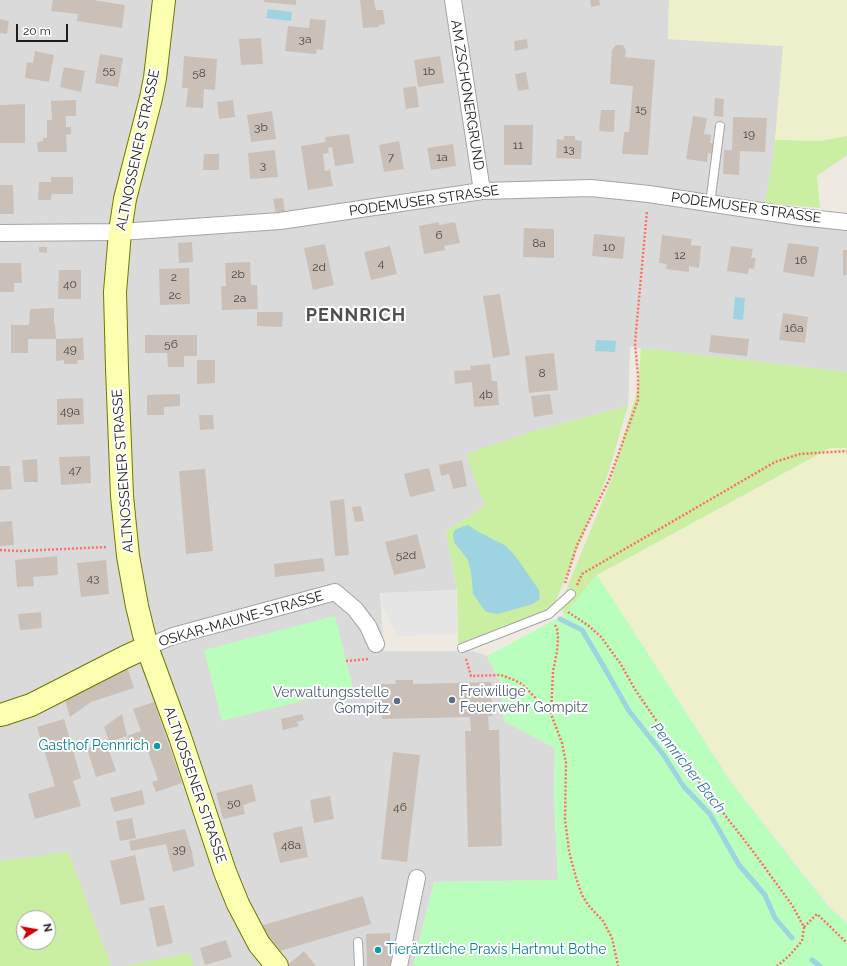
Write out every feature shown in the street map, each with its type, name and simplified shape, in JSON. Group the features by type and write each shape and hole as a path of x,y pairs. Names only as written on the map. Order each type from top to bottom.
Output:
{"street":[{"name":"ALTNOSSENER STRASSE","path":"164,0 155,78 149,109 125,199 120,232 115,292 116,368 122,496 127,546 137,606 147,647 180,737 225,872 238,904 259,944 276,966"},
{"name":"AM ZSCHONERGRUND","path":"453,0 482,191"},
{"name":"PODEMUSER STRASSE","path":"0,233 120,232 280,221 482,191 591,188 649,194 800,217 847,222"},
{"name":"OSKAR-MAUNE-STRASSE","path":"0,715 31,705 125,657 173,636 335,592 355,608 368,626 376,644"},
{"path":"399,966 417,878"}],"lane":[{"path":"710,204 720,126"},
{"path":"462,648 549,614 571,594"},
{"path":"358,942 359,966"}],"path":[{"path":"649,194 635,344 638,375 638,400 609,480 577,545 560,603 590,626 601,637 620,663 636,691 693,774 774,880 804,927"},
{"path":"571,594 582,574 775,462 800,454 847,451"},
{"path":"0,550 20,551 127,546"},
{"path":"549,614 557,629 558,637 557,652 552,671 551,714 562,743 566,763 565,819 569,851 582,895 588,905 603,921 612,938 618,966"},
{"path":"462,648 472,676 501,675 514,680 522,684 551,714"},
{"path":"346,661 360,660"},
{"path":"777,966 789,956 802,941 804,927 817,914 847,943"}],"shaded area":[{"path":"0,0 669,0 668,39 784,46 774,153 763,216 847,227 847,372 630,347 628,406 538,430 485,506 446,531 457,590 380,593 384,651 473,651 487,656 501,684 504,721 555,748 554,796 558,880 434,882 413,966 0,966"},
{"path":"456,590 458,634 398,636 382,607 382,593"}],"green space":[{"path":"669,0 847,0 847,136 820,141 775,140 783,46 668,39"},
{"path":"847,136 847,155 817,176 820,208 765,203 775,140 820,141"},
{"path":"641,348 847,372 847,448 830,448 597,575 564,615 560,605 611,480 638,387"},
{"path":"628,406 607,477 553,608 458,644 457,590 446,531 485,506 466,454 538,430"},
{"path":"830,448 847,448 847,921 828,903 734,784 597,575"},
{"path":"597,575 731,782 828,906 847,923 847,966 413,966 434,882 558,880 554,796 555,748 504,721 501,684 487,656 564,615"},
{"path":"335,616 353,688 222,721 204,650"},
{"path":"68,852 111,966 0,966 0,861"},
{"path":"189,953 194,966 125,966"}],"water":[{"path":"268,9 292,12 291,21 266,18"},
{"path":"735,297 745,298 743,320 733,319"},
{"path":"596,340 616,341 615,352 595,351"},
{"path":"468,525 506,546 516,557 539,590 540,599 533,604 498,614 486,612 473,594 471,572 468,560 454,542 453,534 455,530"}],"building":[{"path":"53,0 93,0 125,5 122,28 77,21 78,14 51,11"},
{"path":"264,0 296,0 296,5 264,2"},
{"path":"360,0 374,0 376,10 383,10 385,24 378,25 379,27 363,28"},
{"path":"590,0 599,0 600,5 591,7"},
{"path":"0,19 9,21 7,34 0,33"},
{"path":"310,19 326,20 323,50 317,49 316,54 285,51 288,26 309,28"},
{"path":"261,38 263,64 241,65 239,39"},
{"path":"527,39 528,48 515,51 514,41"},
{"path":"616,45 623,45 626,51 625,57 655,60 648,155 622,154 624,132 629,132 633,86 610,84 612,50"},
{"path":"35,51 54,55 49,82 25,78 27,62 33,63"},
{"path":"100,54 123,58 118,87 95,83"},
{"path":"184,56 217,59 215,90 204,89 203,108 186,107 188,88 182,88"},
{"path":"440,56 444,83 418,87 414,60"},
{"path":"64,67 85,71 81,92 60,87"},
{"path":"526,72 529,89 518,91 515,74"},
{"path":"416,86 419,107 406,109 403,88"},
{"path":"715,98 724,99 723,117 714,116"},
{"path":"76,100 76,116 66,116 66,127 71,127 71,134 66,135 67,152 38,152 37,142 43,141 43,138 47,138 47,120 52,120 51,101"},
{"path":"233,100 235,117 219,119 217,102"},
{"path":"25,104 25,143 0,143 0,105"},
{"path":"601,110 615,110 614,132 599,131"},
{"path":"272,111 276,139 251,142 247,115"},
{"path":"693,116 707,118 704,134 711,135 710,143 716,143 714,154 708,153 707,162 686,159"},
{"path":"733,117 767,118 765,152 740,151 739,175 723,174 724,150 732,150"},
{"path":"504,125 533,125 532,165 504,165"},
{"path":"349,134 354,163 335,166 332,147 328,148 329,153 323,154 325,171 330,170 333,186 308,190 301,146 326,142 325,137"},
{"path":"564,136 575,136 575,140 582,141 581,159 556,158 557,139 564,140"},
{"path":"399,141 404,169 384,172 379,145"},
{"path":"453,144 456,166 431,170 427,148"},
{"path":"275,150 278,177 250,179 248,153"},
{"path":"204,154 219,154 219,170 203,170"},
{"path":"51,177 73,177 73,194 52,194 51,200 38,200 39,182 51,182"},
{"path":"0,185 13,185 14,214 0,214"},
{"path":"283,198 285,212 276,214 273,199"},
{"path":"439,222 439,225 455,222 460,243 444,246 445,250 424,254 419,226"},
{"path":"524,228 554,229 554,258 523,257"},
{"path":"594,234 625,237 623,259 592,256"},
{"path":"662,235 692,239 691,245 701,246 699,268 689,266 689,272 666,269 667,264 659,263"},
{"path":"192,242 193,262 179,263 178,243"},
{"path":"788,243 819,247 814,277 783,272"},
{"path":"325,244 334,285 313,290 304,248"},
{"path":"390,246 397,274 371,280 364,252"},
{"path":"731,246 753,249 751,258 756,258 754,269 749,268 748,274 727,271"},
{"path":"39,247 47,247 47,253 39,252"},
{"path":"843,250 847,250 847,275 843,275"},
{"path":"250,262 251,285 257,285 258,309 222,310 221,286 226,286 225,263"},
{"path":"0,263 21,263 22,283 14,283 14,292 0,292"},
{"path":"189,268 190,304 160,305 159,269"},
{"path":"59,270 81,270 81,299 58,299"},
{"path":"500,294 510,355 493,358 483,296"},
{"path":"54,308 56,339 28,339 28,353 11,353 11,325 29,325 30,309"},
{"path":"257,312 283,312 282,327 257,326"},
{"path":"783,313 808,317 805,343 779,340"},
{"path":"145,335 197,335 197,356 184,356 184,367 168,367 167,353 145,353"},
{"path":"711,335 749,339 747,356 709,352"},
{"path":"83,338 84,360 78,360 77,364 64,364 64,360 56,361 56,339"},
{"path":"554,353 558,390 529,393 525,356"},
{"path":"197,360 215,360 215,383 197,384"},
{"path":"490,364 492,381 497,381 499,405 474,407 472,382 455,384 454,371 471,370 470,366"},
{"path":"180,394 180,406 164,407 164,415 147,415 147,395"},
{"path":"550,394 553,414 534,417 531,396"},
{"path":"83,398 84,424 57,425 57,399"},
{"path":"199,415 213,415 214,429 200,430"},
{"path":"90,456 91,483 61,485 59,457"},
{"path":"37,459 38,482 24,482 22,460"},
{"path":"462,460 467,486 453,489 449,474 441,476 439,465"},
{"path":"0,466 10,466 12,489 0,490"},
{"path":"429,468 435,491 410,497 404,474"},
{"path":"205,469 213,551 186,554 179,471"},
{"path":"344,499 349,555 335,556 330,501"},
{"path":"361,506 364,521 355,522 352,507"},
{"path":"12,521 14,545 0,546 0,522"},
{"path":"417,534 426,568 394,575 385,542"},
{"path":"57,556 58,575 33,577 34,586 17,587 15,560"},
{"path":"323,558 325,571 275,577 274,564"},
{"path":"106,560 109,594 81,597 77,563"},
{"path":"41,612 42,628 20,630 18,614"},
{"path":"127,667 134,688 91,702 70,717 64,697"},
{"path":"395,680 413,680 413,684 491,682 492,716 488,716 489,730 499,730 502,846 468,847 465,731 471,731 470,717 382,719 381,684 396,684"},
{"name":"Gasthof Pennrich","path":"154,702 182,783 156,792 152,782 158,780 145,743 131,748 127,736 141,731 133,709"},
{"path":"122,714 127,736 109,742 104,727"},
{"path":"302,714 304,720 297,722 299,726 283,730 281,719"},
{"path":"64,719 81,778 73,781 81,806 35,819 28,794 55,786 37,727"},
{"path":"106,742 116,771 96,777 87,749"},
{"path":"393,752 420,755 407,862 381,859"},
{"path":"252,784 256,801 243,805 245,814 223,819 216,793"},
{"path":"142,790 145,804 114,812 110,798"},
{"path":"330,796 334,819 314,823 310,800"},
{"path":"132,818 136,838 120,841 116,821"},
{"path":"302,826 308,857 280,863 273,833"},
{"path":"185,829 195,866 173,872 166,844 131,851 129,841"},
{"path":"135,855 145,900 121,905 110,861"},
{"path":"363,896 371,924 277,952 260,926"},
{"path":"164,905 173,943 157,947 149,908"},
{"name":"Tierärztliche Praxis Hartmut Bothe","path":"390,933 391,966 367,966 366,934"},
{"path":"226,940 232,957 205,965 200,948"},
{"path":"304,951 316,966 288,965"}],"waterway":[{"name":"Pennricher Bach","path":"560,619 582,630 629,711 663,754 684,787 710,814 739,865 765,895 775,918 792,938"},
{"name":"Pennricher Bach","path":"812,960 820,966"}],"place":[{"name":"Freiwillige Feuerwehr Gompitz","path":"452,700"},
{"name":"Verwaltungsstelle Gompitz","path":"397,701"},
{"name":"Gasthof Pennrich","path":"157,746"},
{"name":"Tierärztliche Praxis Hartmut Bothe","path":"378,950"}],"district":[{"name":"PENNRICH","path":"356,316"}]}
